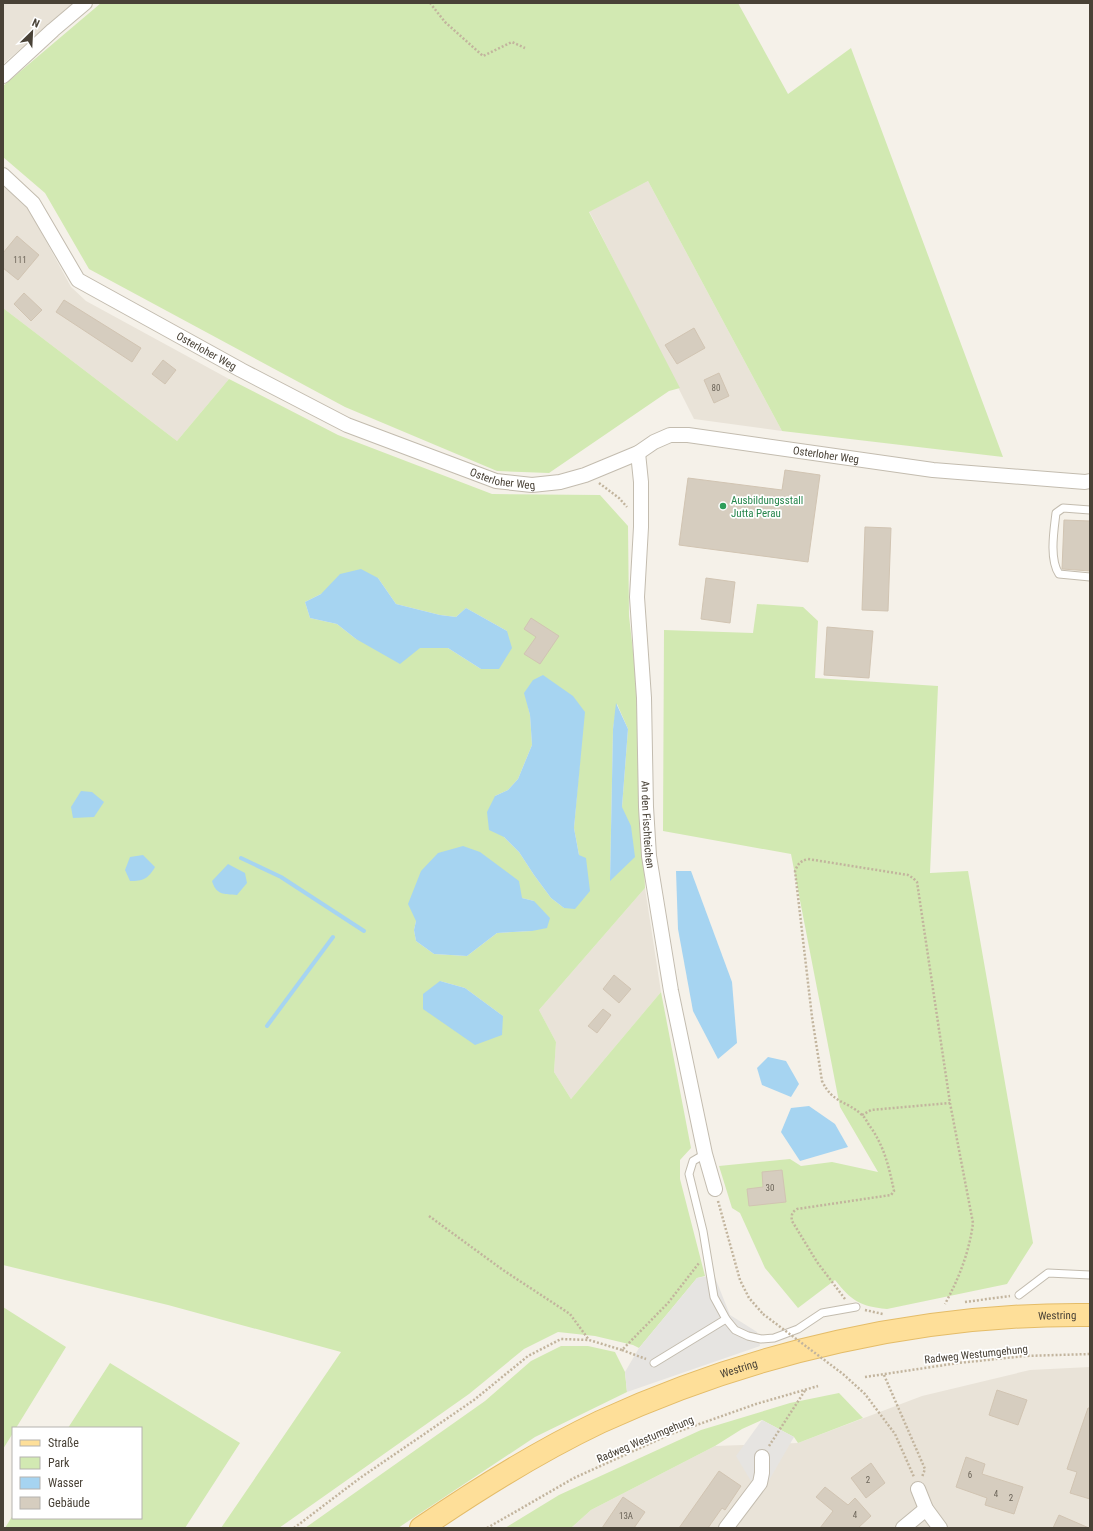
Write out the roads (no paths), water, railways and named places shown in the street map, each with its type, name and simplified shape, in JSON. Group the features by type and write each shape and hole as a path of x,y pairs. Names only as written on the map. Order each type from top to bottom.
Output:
{"main road":[{"name":"Westring","path":"421,1528 505,1473 565,1440 600,1422 711,1377 765,1360 881,1333 989,1318 1062,1314 1090,1315"}],"street":[{"path":"3,76 85,3"},
{"name":"Osterloher Weg","path":"3,175 33,202 78,280 241,370 348,425 496,481 532,485 560,482 585,475 638,453 654,442 670,435 688,435 933,470 1085,482 1090,481"},
{"name":"An den Fischteichen","path":"638,453 641,482 642,527 637,597 644,698 646,807 649,856 671,991 704,1154 715,1189"},
{"path":"726,1528 760,1483 762,1473 762,1457"},
{"path":"918,1489 926,1509 940,1528"},
{"path":"903,1528 926,1509"}],"lane":[{"path":"1090,510 1062,508 1056,513 1053,542 1054,567 1058,574 1090,576"},
{"path":"704,1154 693,1161 689,1174 703,1231 714,1297 726,1319 735,1330 748,1336 761,1339 774,1338 798,1330 822,1314 856,1307"},
{"path":"1018,1295 1048,1273 1090,1275"},
{"path":"654,1362 726,1319"}],"water":[{"path":"361,569 378,578 396,604 440,615 456,617 466,608 507,631 512,648 499,669 481,669 448,648 420,648 400,664 356,639 337,624 310,618 305,602 321,594 340,574"},
{"path":"543,675 573,696 585,712 574,828 579,855 586,858 590,891 575,909 564,908 551,898 519,852 504,837 489,830 487,812 495,796 508,790 518,779 532,745 530,715 524,693 533,680"},
{"path":"616,703 628,729 622,807 631,826 635,857 610,881 613,729"},
{"path":"81,791 92,792 104,802 94,817 73,818 71,807"},
{"path":"463,846 480,852 519,881 522,898 534,901 550,918 547,928 532,931 497,933 467,956 434,954 416,941 414,930 416,921 408,904 421,871 438,853"},
{"path":"143,855 155,867 147,877 130,881 125,870 130,857"},
{"path":"228,864 245,873 247,883 237,895 221,893 216,889 212,881"},
{"path":"676,871 691,871 732,982 737,1043 718,1059 693,1011 678,929"},
{"path":"440,981 465,988 503,1016 502,1035 475,1045 423,1009 423,994"},
{"path":"768,1057 786,1061 799,1084 791,1097 762,1085 757,1068"},
{"path":"809,1106 835,1124 848,1147 800,1161 781,1132 791,1108"}],"waterway":[{"path":"241,858 281,877 364,931"},
{"path":"267,1026 333,937"}],"place":[{"name":"Ausbildungsstall Jutta Perau","path":"723,506"}]}
